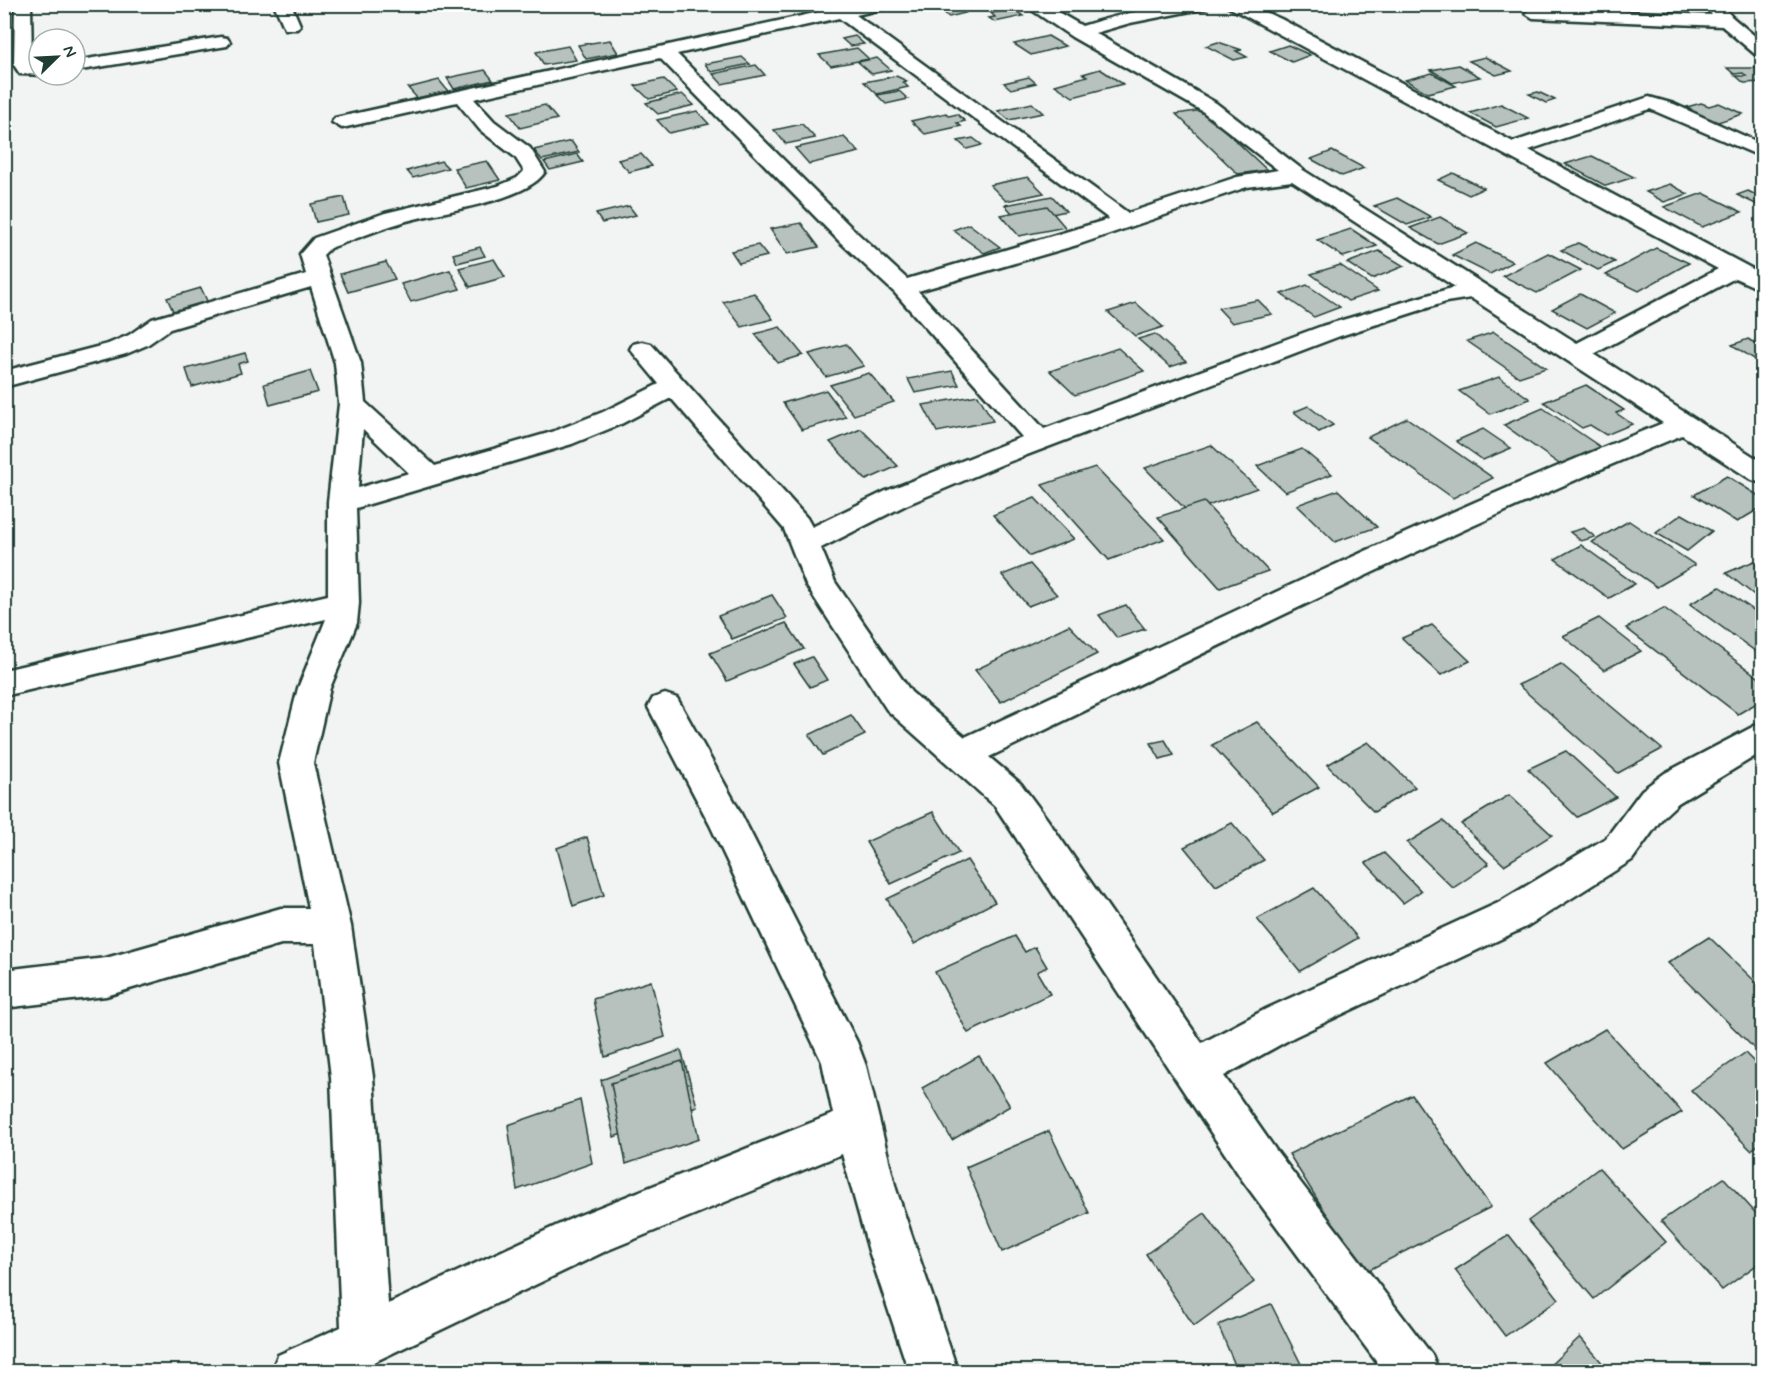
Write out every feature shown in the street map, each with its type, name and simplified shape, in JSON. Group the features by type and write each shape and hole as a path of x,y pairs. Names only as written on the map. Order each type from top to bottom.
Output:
{"street":[{"path":"27,70 23,65 23,6 41,4"},
{"path":"282,4 291,25"},
{"path":"342,122 881,4"},
{"path":"1031,4 1209,108 1296,174 1682,425 1762,474"},
{"path":"1078,33 1127,18 1200,4"},
{"path":"1231,4 1275,23 1762,283"},
{"path":"1712,4 1726,21 1762,51"},
{"path":"843,13 1124,220"},
{"path":"1533,13 1726,21"},
{"path":"87,64 221,42"},
{"path":"665,52 848,237 903,288 981,378 1040,441"},
{"path":"366,1342 352,1077 332,926 296,763 315,688 341,623 344,603 342,501 352,404 348,363 311,254 322,243 393,218 505,190 524,182 535,172 532,163 523,151 490,129 462,96"},
{"path":"1513,149 1649,103 1667,108 1762,151"},
{"path":"903,288 1057,243 1244,181 1296,174"},
{"path":"1574,355 1736,268"},
{"path":"4,379 117,349 138,340 161,324 320,277"},
{"path":"805,543 956,472 1331,331 1442,296 1474,290"},
{"path":"642,349 797,525 821,585 899,701 926,727 963,754 1008,795 1034,830 1194,1070 1322,1251 1415,1371"},
{"path":"342,501 588,428 674,386"},
{"path":"352,404 429,476"},
{"path":"963,754 1294,597 1581,466 1682,425"},
{"path":"4,683 344,603"},
{"path":"665,707 724,818 842,1057 848,1075 856,1127 891,1245 934,1371"},
{"path":"1194,1070 1280,1023 1512,915 1619,849 1633,837 1654,802 1671,789 1762,736"},
{"path":"4,989 106,977 281,926 332,926"},
{"path":"295,1371 366,1342 553,1251 762,1162 856,1127"}],"building":[{"path":"988,4 1006,4 1010,8 996,10"},
{"path":"1603,4 1630,4 1634,13 1606,11"},
{"path":"1669,4 1695,4 1697,8 1706,9 1711,15 1674,12"},
{"path":"955,7 965,13 949,17 939,10"},
{"path":"1013,9 1023,16 995,22 989,18 995,17 991,13"},
{"path":"855,36 864,44 850,46 842,39"},
{"path":"1048,36 1065,46 1031,55 1014,44"},
{"path":"610,40 618,53 586,59 578,45"},
{"path":"1218,42 1242,50 1236,51 1247,57 1234,60 1206,46"},
{"path":"1288,45 1310,55 1292,62 1270,51"},
{"path":"568,46 576,60 544,65 536,52"},
{"path":"857,48 869,59 831,66 819,55"},
{"path":"742,57 750,64 711,72 705,64"},
{"path":"1485,57 1512,71 1496,75 1469,61"},
{"path":"877,58 891,70 872,74 858,62"},
{"path":"756,65 765,75 722,84 713,74"},
{"path":"1459,65 1480,77 1452,83 1431,70"},
{"path":"1727,68 1762,68 1762,82 1744,83 1736,76 1746,76 1743,73 1734,74"},
{"path":"1100,69 1123,84 1073,97 1055,85 1087,76 1083,74"},
{"path":"485,70 493,80 454,89 447,78"},
{"path":"1432,73 1456,86 1428,93 1405,80"},
{"path":"896,76 907,81 903,82 908,87 877,94 864,82"},
{"path":"1029,77 1036,83 1011,89 1004,83"},
{"path":"663,79 677,92 649,99 635,86"},
{"path":"439,80 448,91 417,98 408,88"},
{"path":"899,91 908,99 886,104 877,95"},
{"path":"1538,92 1555,100 1546,103 1529,94"},
{"path":"682,94 694,105 658,114 646,103"},
{"path":"1032,103 1043,113 1009,120 998,111"},
{"path":"1701,103 1709,106 1719,103 1743,114 1712,124 1684,111 1691,109 1687,107"},
{"path":"1501,104 1528,118 1496,127 1470,113"},
{"path":"545,105 557,119 520,128 509,113"},
{"path":"1203,110 1267,170 1238,174 1176,114"},
{"path":"697,111 709,124 669,133 657,120"},
{"path":"946,113 949,116 957,114 965,121 957,123 961,126 925,134 911,121"},
{"path":"802,124 815,138 786,144 774,130"},
{"path":"844,137 859,152 809,164 795,148"},
{"path":"973,138 982,145 967,149 958,141"},
{"path":"571,141 579,152 542,160 534,150"},
{"path":"1332,151 1364,168 1342,176 1311,159"},
{"path":"577,154 583,162 550,170 544,162"},
{"path":"641,154 652,166 629,172 618,160"},
{"path":"1592,156 1634,177 1606,186 1565,164"},
{"path":"441,161 448,168 413,178 407,171"},
{"path":"487,161 500,180 466,188 454,168"},
{"path":"1453,173 1484,188 1469,195 1438,180"},
{"path":"1028,177 1044,193 1006,201 990,185"},
{"path":"1670,184 1688,194 1664,202 1646,192"},
{"path":"1748,191 1762,198 1762,207 1737,195"},
{"path":"1703,193 1742,212 1702,227 1664,207"},
{"path":"1052,196 1066,211 1019,221 1005,205"},
{"path":"344,197 349,215 316,222 311,204"},
{"path":"1397,198 1431,217 1407,225 1374,206"},
{"path":"629,206 636,215 602,223 596,214"},
{"path":"1047,206 1065,227 1019,236 1001,215"},
{"path":"1440,217 1468,233 1438,244 1410,228"},
{"path":"801,223 819,247 787,254 770,229"},
{"path":"969,224 1000,247 984,253 953,230"},
{"path":"1351,229 1377,246 1343,257 1317,240"},
{"path":"1476,243 1513,262 1490,274 1452,255"},
{"path":"1578,243 1615,262 1598,270 1561,250"},
{"path":"758,245 767,256 739,263 731,251"},
{"path":"480,247 485,256 457,263 453,254"},
{"path":"1656,248 1689,263 1639,291 1606,275"},
{"path":"1379,251 1404,266 1372,279 1347,263"},
{"path":"1548,253 1581,270 1537,293 1503,276"},
{"path":"494,259 505,277 470,287 459,268"},
{"path":"386,262 395,279 348,292 340,274"},
{"path":"1340,265 1378,291 1348,301 1311,274"},
{"path":"450,270 460,289 411,302 401,284"},
{"path":"1307,285 1340,307 1314,317 1281,294"},
{"path":"201,288 209,305 175,315 167,298"},
{"path":"754,293 773,319 742,327 723,302"},
{"path":"1580,294 1615,313 1587,328 1552,309"},
{"path":"1258,300 1272,314 1232,323 1218,308"},
{"path":"1136,303 1163,327 1135,336 1108,312"},
{"path":"780,327 803,355 778,363 755,334"},
{"path":"1494,332 1546,368 1519,377 1467,341"},
{"path":"1155,334 1186,362 1170,367 1138,339"},
{"path":"1748,339 1762,348 1762,364 1732,345"},
{"path":"846,344 864,366 826,377 809,354"},
{"path":"1118,348 1144,371 1075,395 1050,371"},
{"path":"245,353 248,361 238,364 241,373 192,387 186,369"},
{"path":"310,371 318,392 270,405 264,384"},
{"path":"952,371 959,385 915,393 908,379"},
{"path":"869,373 894,402 854,415 830,385"},
{"path":"1499,377 1530,399 1490,414 1459,391"},
{"path":"1586,385 1624,410 1616,413 1632,424 1606,435 1590,425 1582,428 1544,402"},
{"path":"826,390 846,417 802,430 783,403"},
{"path":"978,395 993,421 937,432 923,405"},
{"path":"1308,406 1333,425 1319,432 1294,412"},
{"path":"1543,408 1602,448 1562,466 1504,425"},
{"path":"1407,418 1493,478 1453,498 1368,437"},
{"path":"861,429 898,466 866,480 830,442"},
{"path":"1483,429 1511,448 1483,460 1456,441"},
{"path":"1211,445 1257,488 1189,513 1145,468"},
{"path":"1302,449 1332,474 1285,492 1257,466"},
{"path":"1095,467 1164,539 1109,560 1042,485"},
{"path":"1727,476 1762,498 1762,507 1737,522 1694,495"},
{"path":"1338,490 1377,527 1335,542 1297,505"},
{"path":"1035,498 1074,539 1030,556 993,515"},
{"path":"1204,502 1268,571 1220,588 1158,517"},
{"path":"1682,514 1712,531 1687,551 1656,533"},
{"path":"1629,521 1695,565 1657,587 1592,542"},
{"path":"1584,528 1595,537 1581,541 1570,532"},
{"path":"1581,545 1635,584 1609,598 1555,559"},
{"path":"1754,561 1762,567 1762,601 1726,573"},
{"path":"1030,564 1057,595 1028,606 1002,575"},
{"path":"1720,587 1762,616 1762,656 1690,604"},
{"path":"772,595 787,618 732,639 718,616"},
{"path":"1126,605 1145,629 1117,638 1099,615"},
{"path":"1664,608 1762,680 1762,700 1738,714 1626,628"},
{"path":"1599,618 1641,651 1604,670 1563,636"},
{"path":"786,623 804,649 727,681 710,653"},
{"path":"1069,625 1097,654 1001,702 975,670"},
{"path":"1432,625 1470,661 1441,675 1402,638"},
{"path":"812,657 827,680 810,687 794,664"},
{"path":"1561,664 1662,749 1618,773 1518,685"},
{"path":"851,715 865,735 823,755 809,735"},
{"path":"1257,722 1319,787 1273,812 1212,745"},
{"path":"1165,740 1174,755 1160,759 1151,743"},
{"path":"1368,742 1415,787 1374,812 1327,765"},
{"path":"1566,751 1616,797 1577,817 1528,769"},
{"path":"1509,795 1552,835 1504,865 1461,824"},
{"path":"933,812 959,853 891,884 866,842"},
{"path":"1443,821 1489,864 1453,888 1407,843"},
{"path":"1232,823 1264,860 1216,886 1184,847"},
{"path":"587,837 604,895 573,906 557,848"},
{"path":"1384,853 1421,891 1403,903 1366,863"},
{"path":"967,860 995,902 914,944 887,899"},
{"path":"1314,888 1358,938 1300,971 1257,919"},
{"path":"1015,936 1025,952 1035,947 1047,967 1037,972 1050,994 968,1033 935,972"},
{"path":"1709,937 1762,988 1762,1056 1668,963"},
{"path":"651,981 665,1037 605,1057 593,999"},
{"path":"1605,1029 1682,1112 1622,1149 1547,1063"},
{"path":"681,1050 697,1106 614,1137 601,1080"},
{"path":"1745,1053 1762,1070 1762,1142 1751,1150 1691,1090"},
{"path":"979,1056 1010,1106 952,1140 922,1088"},
{"path":"682,1061 699,1139 626,1164 611,1083"},
{"path":"1412,1095 1491,1207 1363,1273 1289,1154"},
{"path":"580,1100 592,1163 517,1190 508,1125"},
{"path":"1049,1131 1089,1213 1002,1252 966,1167"},
{"path":"1599,1168 1666,1242 1594,1299 1528,1221"},
{"path":"1724,1178 1762,1220 1762,1261 1722,1290 1661,1221"},
{"path":"1205,1213 1254,1282 1194,1326 1146,1254"},
{"path":"1509,1235 1559,1299 1505,1336 1455,1270"},
{"path":"1271,1304 1305,1372 1238,1372 1218,1325"},
{"path":"1580,1337 1610,1372 1543,1372"}]}
